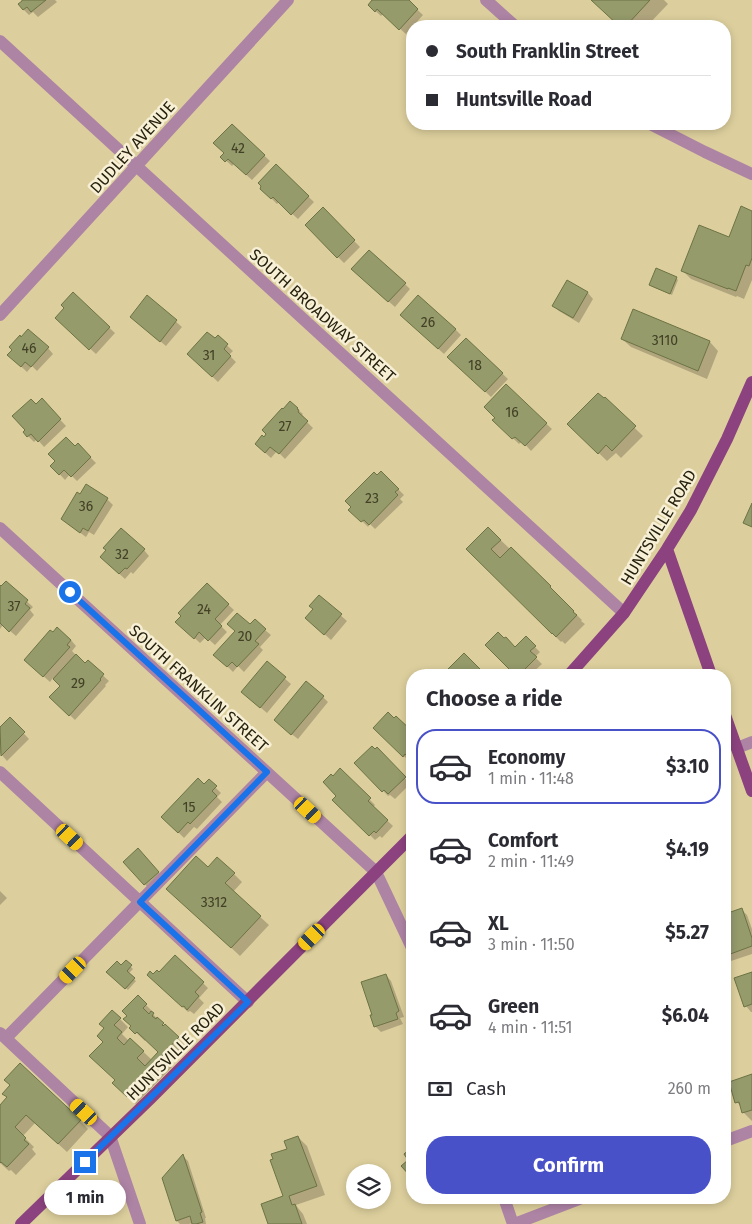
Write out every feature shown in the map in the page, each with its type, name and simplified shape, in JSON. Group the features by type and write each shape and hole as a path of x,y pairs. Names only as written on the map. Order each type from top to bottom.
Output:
{"main road":[{"name":"HUNTSVILLE ROAD","path":"574,669 624,613 667,549 691,510 723,447 752,382"},
{"path":"667,549 709,669"},
{"path":"731,731 752,791"},
{"name":"HUNTSVILLE ROAD","path":"21,1224 248,1002 406,842"}],"street":[{"name":"DUDLEY AVENUE","path":"0,315 288,0"},
{"path":"486,0 508,20"},
{"name":"SOUTH BROADWAY STREET","path":"0,41 624,613"},
{"path":"662,130 752,174"},
{"name":"SOUTH FRANKLIN STREET","path":"0,528 376,872"},
{"path":"737,748 752,742"},
{"path":"0,772 248,1002"},
{"path":"140,1224 110,1136 3,1036 140,902 267,772"},
{"path":"376,872 406,935"},
{"path":"731,1139 752,1131"},
{"path":"506,1204 514,1224 566,1204"}],"building":[{"path":"22,0 46,0 31,12 27,7 23,10 18,4"},
{"path":"372,0 409,0 418,9 406,20 399,30 377,9 375,12 368,5"},
{"path":"591,0 650,0 632,20 613,20"},
{"path":"232,124 265,155 246,175 228,159 225,162 220,157 224,153 213,143"},
{"path":"276,164 309,196 291,215 273,197 271,199 260,189 261,186 258,183"},
{"path":"741,206 752,211 752,258 749,266 746,265 736,291 681,271 699,225 729,237"},
{"path":"323,207 355,240 337,258 305,225"},
{"path":"369,250 406,283 388,302 351,269"},
{"path":"656,268 677,277 670,294 649,285"},
{"path":"567,280 588,292 573,318 552,306"},
{"path":"73,292 110,327 89,350 55,318 64,308 61,305"},
{"path":"147,295 177,320 160,342 130,317"},
{"path":"418,295 456,329 438,349 400,315"},
{"path":"633,309 710,341 698,371 621,339"},
{"path":"28,329 49,347 31,367 25,362 21,367 7,355 12,350 9,347"},
{"path":"207,332 215,338 218,335 228,344 224,349 231,356 212,377 187,354"},
{"path":"466,338 503,373 485,392 447,357"},
{"path":"506,384 547,423 525,446 515,437 512,439 492,420 495,418 484,407"},
{"path":"598,393 605,397 636,426 612,451 606,445 598,454 567,424"},
{"path":"42,398 61,419 38,442 31,434 27,437 23,432 25,430 12,416 31,399 36,404"},
{"path":"290,401 308,421 279,454 270,447 265,453 255,444 262,435 264,437 266,434 262,430"},
{"path":"66,437 75,446 78,443 91,457 71,477 64,470 59,475 50,466 55,461 48,454"},
{"path":"381,471 399,489 395,492 398,495 369,525 364,520 361,522 348,510 351,507 345,501 374,472 377,475"},
{"path":"86,484 108,498 88,531 83,528 80,533 61,519 77,492 80,494"},
{"path":"752,503 752,527 743,523"},
{"path":"488,527 501,540 491,549 500,558 511,547 551,586 577,615 556,637 466,549"},
{"path":"121,528 145,549 127,569 125,568 119,574 100,557 106,550 103,548"},
{"path":"6,581 28,600 25,604 30,608 9,632 0,623 0,585"},
{"path":"207,583 229,604 215,619 222,626 208,641 199,632 194,639 175,622 181,616 178,613"},
{"path":"319,595 342,614 324,635 305,618 313,609 309,606"},
{"path":"237,613 250,624 255,619 266,629 255,641 259,644 237,667 232,662 227,667 213,655 235,631 227,624"},
{"path":"57,627 71,640 67,645 70,647 43,677 24,660 50,630 53,632"},
{"path":"498,632 504,638 506,637 515,647 526,636 536,646 530,651 537,657 525,669 509,669 485,645"},
{"path":"464,653 480,669 448,669"},
{"path":"76,654 85,663 88,660 104,674 101,680 69,716 49,697 60,686 53,679"},
{"path":"267,661 286,677 260,708 241,692"},
{"path":"306,681 324,696 291,735 274,720"},
{"path":"388,712 394,718 396,716 406,725 406,755 403,757 373,728"},
{"path":"10,717 25,732 1,756 0,727"},
{"path":"372,746 375,749 377,747 406,777 388,794 384,790 382,792 354,763"},
{"path":"340,768 371,798 368,801 388,820 376,833 374,831 369,836 332,800 336,796 323,782 331,774 333,776"},
{"path":"198,778 204,784 209,779 217,786 212,791 217,796 190,824 188,822 178,833 161,817"},
{"path":"138,848 159,872 144,885 123,862"},
{"path":"196,856 208,867 217,857 235,873 225,883 261,916 231,948 166,889"},
{"path":"742,908 752,938 752,946 731,954 731,912"},
{"path":"175,955 204,982 195,992 199,996 187,1010 147,975 150,971 153,974 157,970 159,972"},
{"path":"126,960 132,965 127,971 135,978 125,989 106,972 117,961 121,965"},
{"path":"752,972 752,1004 744,1007 734,978"},
{"path":"386,974 399,1011 396,1013 398,1019 374,1027 361,982"},
{"path":"138,995 147,1004 143,1008 149,1014 151,1011 154,1013 152,1016 156,1019 157,1017 164,1023 163,1026 165,1024 179,1037 162,1055 164,1057 127,1097 112,1083 115,1080 89,1056 103,1042 97,1036 104,1028 99,1024 112,1010 121,1018 114,1025 122,1032 117,1038 124,1045 130,1038 144,1051 137,1058 145,1066 158,1052 137,1032 135,1034 129,1028 131,1026 123,1019 127,1016 122,1011"},
{"path":"20,1063 81,1120 58,1144 26,1115 15,1127 29,1144 7,1167 0,1163 0,1105 7,1097 2,1094 10,1085 4,1080"},
{"path":"752,1074 752,1110 742,1113 739,1102 735,1103 731,1081"},
{"path":"298,1136 317,1186 289,1196 292,1205 295,1204 302,1224 268,1224 261,1204 283,1196 270,1160 273,1159 271,1154 287,1149 284,1141"},
{"path":"183,1154 202,1212 200,1213 203,1222 196,1224 192,1224 190,1216 176,1221 162,1178"},
{"path":"406,1162 406,1171 401,1166"}],"route":[{"path":"70,592 267,772 140,902 248,1002 85,1162"}]}
